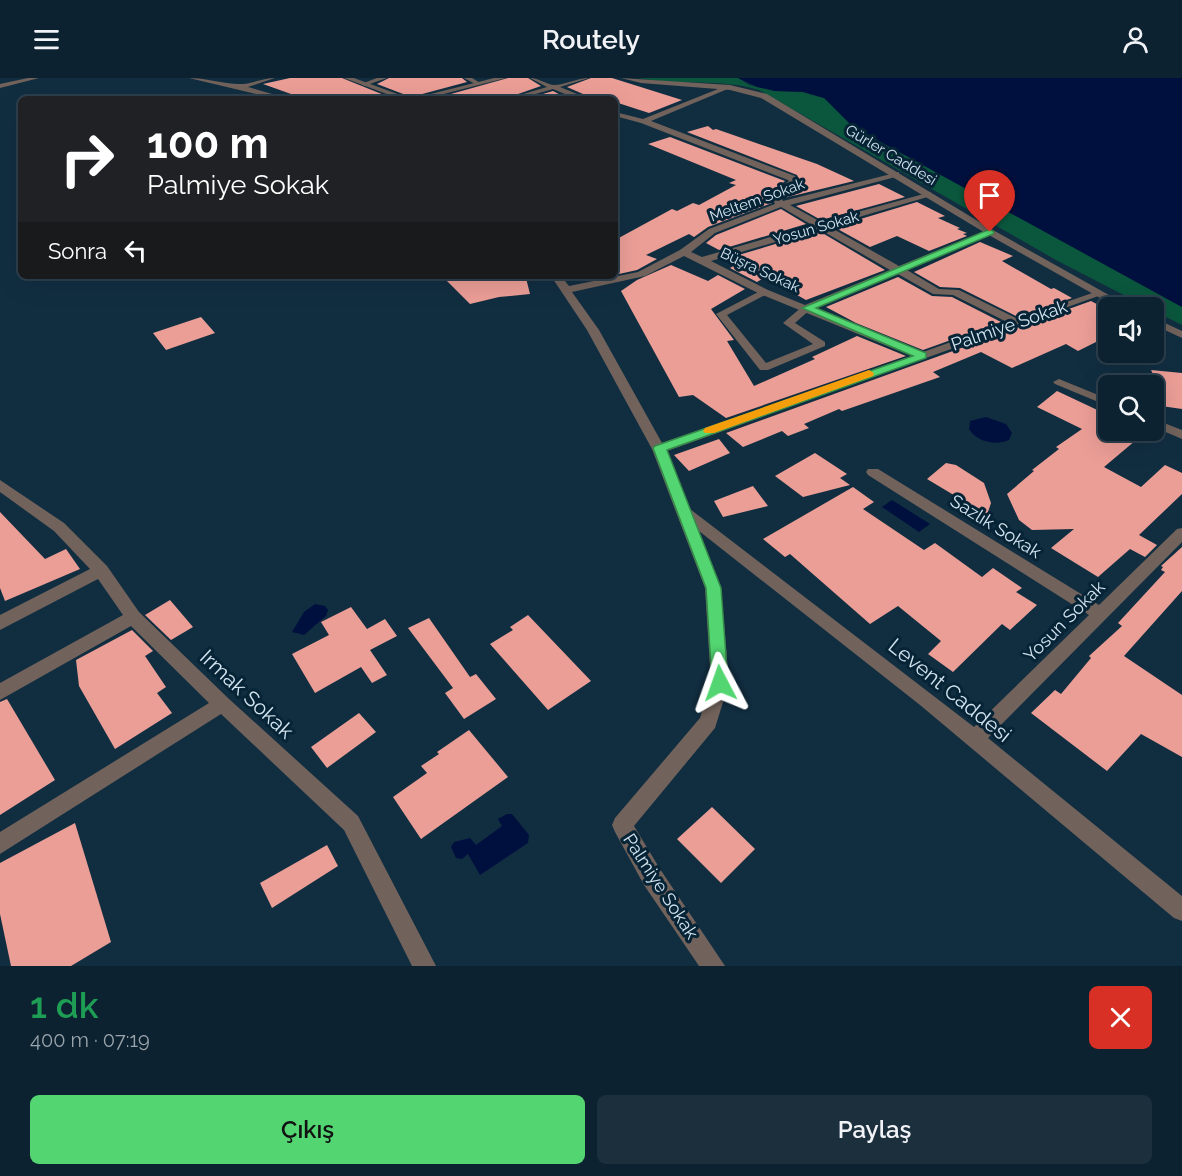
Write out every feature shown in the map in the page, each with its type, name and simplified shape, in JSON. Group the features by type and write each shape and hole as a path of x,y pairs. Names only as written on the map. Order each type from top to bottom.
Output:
{"street":[{"path":"192,78 274,96"},
{"path":"240,87 272,78"},
{"path":"347,78 398,96"},
{"path":"428,96 503,78"},
{"path":"533,78 574,96"},
{"path":"521,96 586,78"},
{"name":"Gürler Caddesi","path":"624,78 653,83 728,87 764,96 990,232 1106,297"},
{"path":"644,121 728,87"},
{"path":"618,115 644,121 792,178 794,182 776,196 777,201 896,271 937,292 955,292 1015,322"},
{"name":"Meltem Sokak","path":"618,279 641,274 684,252 724,225 782,204 896,174"},
{"name":"Yosun Sokak","path":"704,260 928,194"},
{"path":"807,308 990,232"},
{"name":"Büşra Sokak","path":"684,252 764,292 923,356"},
{"path":"558,279 593,330 660,448"},
{"name":"Meltem Sokak","path":"567,290 618,279"},
{"name":"Palmiye Sokak","path":"713,966 652,877 622,825 708,722 720,683 713,588 660,448 1100,294"},
{"path":"1164,326 1182,335"},
{"name":"Sazlık Sokak","path":"873,472 1099,614"},
{"name":"Irmak Sokak","path":"0,485 59,526 101,570 133,617 222,704 351,823 424,966"},
{"name":"Levent Caddesi","path":"685,513 975,738 1182,910"},
{"name":"Yosun Sokak","path":"975,738 1182,532"},
{"path":"0,623 101,570"},
{"path":"0,692 133,617"},
{"path":"0,844 222,704"}],"lane":[{"path":"0,86 36,78"},
{"path":"364,84 384,78"},
{"path":"467,78 479,84"},
{"path":"764,292 721,314 764,368 821,344 788,323 807,308"},
{"path":"1059,382 1098,399"},
{"path":"1164,427 1182,435"}],"green space":[{"path":"638,78 738,78 749,85 775,91 803,92 824,98 879,141 1164,297 1128,297 1056,260 759,90 729,84"},
{"path":"1164,297 1182,307 1182,325 1164,316"}],"shaded area":[{"path":"738,78 1182,78 1182,307 879,141 849,123 824,98 803,92 775,91 757,87"},
{"path":"986,417 1006,424 1012,433 1009,440 992,443 981,440 972,433 969,429 970,421"},
{"path":"892,500 930,524 919,532 882,507"},
{"path":"315,604 325,606 328,610 326,616 304,635 292,632 304,612"},
{"path":"512,814 529,835 528,843 480,875 468,854 462,859 456,858 451,847 454,842 470,838 476,845 502,826 498,819"}],"building":[{"path":"290,78 342,78 387,96 297,96 263,84"},
{"path":"389,78 462,78 467,82 415,96 408,96 377,84"},
{"path":"508,78 528,78 541,86 513,96 444,96"},
{"path":"591,78 612,78 682,100 649,113 618,103 618,96 583,96 567,87"},
{"path":"553,91 562,96 536,96"},
{"path":"708,126 713,130 716,129 817,164 854,181 784,198 800,182 797,175 687,132"},
{"path":"670,137 785,181 770,194 772,203 708,227 694,237 689,234 646,255 657,259 637,270 619,274 618,238 672,209 677,211 693,203 699,205 736,185 729,183 736,180 648,144"},
{"path":"879,184 905,197 821,220 796,206"},
{"path":"917,202 945,216 938,218 960,228 957,229 967,233 963,234 967,236 929,251 897,236 870,247 834,227"},
{"path":"781,209 806,224 719,250 706,243 716,235"},
{"path":"819,231 885,270 806,300 765,277 757,282 730,268 741,262 732,257"},
{"path":"980,242 1013,256 1002,261 1051,289 1054,288 1072,298 1018,317 960,288 940,287 914,272"},
{"path":"671,265 708,281 718,275 745,289 711,309 734,340 727,341 754,386 815,359 812,357 857,336 906,356 726,418 693,395 679,397 621,291 637,280"},
{"path":"898,277 932,296 952,297 1001,322 923,350 856,323 826,307"},
{"path":"445,279 488,279 488,281 526,279 530,294 499,297 470,304"},
{"path":"1091,301 1098,305 1098,341 1078,351 1066,344 1012,368 981,352 933,372 940,377 842,411 839,409 804,424 809,428 788,436 782,431 743,447 726,433"},
{"path":"201,317 215,333 166,350 153,333"},
{"path":"1151,370 1182,373 1182,409 1164,406 1164,375 1154,375"},
{"path":"1057,391 1098,410 1098,441 1135,441 1104,467 1141,487 1165,465 1182,473 1182,494 1139,535 1157,545 1145,557 1130,549 1098,577 1051,548 1074,529 1032,530 1019,520 1007,494 1059,449 1056,447 1082,429 1037,407"},
{"path":"719,439 730,453 689,471 674,455"},
{"path":"815,453 847,474 840,478 850,485 803,497 775,476"},
{"path":"946,463 956,465 984,483 991,503 987,515 927,479"},
{"path":"753,486 768,506 723,517 714,501"},
{"path":"853,487 874,502 863,509 924,550 935,543 982,577 993,568 1022,588 1016,592 1037,605 1010,630 1002,624 953,672 928,654 941,641 898,606 870,624 790,554 785,557 763,539"},
{"path":"0,512 45,559 66,549 80,569 5,601 0,588"},
{"path":"1182,547 1182,591 1124,656 1182,695 1182,757 1141,734 1107,771 1031,713 1055,690 1061,694 1091,658 1089,656 1122,626 1118,623 1165,572 1161,570 1163,567 1161,566"},
{"path":"170,600 193,627 171,640 145,615"},
{"path":"351,607 367,629 385,619 397,636 370,650 387,675 372,683 361,667 315,693 292,654 329,635 321,622"},
{"path":"528,615 591,681 548,710 490,644 513,630 510,627"},
{"path":"429,618 470,677 476,674 496,699 464,719 445,693 453,688 408,628"},
{"path":"132,630 153,651 145,656 166,687 157,693 172,713 115,749 79,686 76,660"},
{"path":"7,699 55,780 0,815 0,702"},
{"path":"359,713 376,732 327,768 311,747"},
{"path":"469,730 508,777 421,839 393,797 427,773 421,766"},
{"path":"712,807 755,849 721,883 677,839"},
{"path":"75,823 111,942 71,966 11,966 0,914 0,863"},
{"path":"327,845 338,866 272,908 260,883"}],"slow traffic":[{"path":"709,431 869,373"}],"route":[{"path":"720,683 713,588 660,448 923,356 807,308 990,232"}]}
